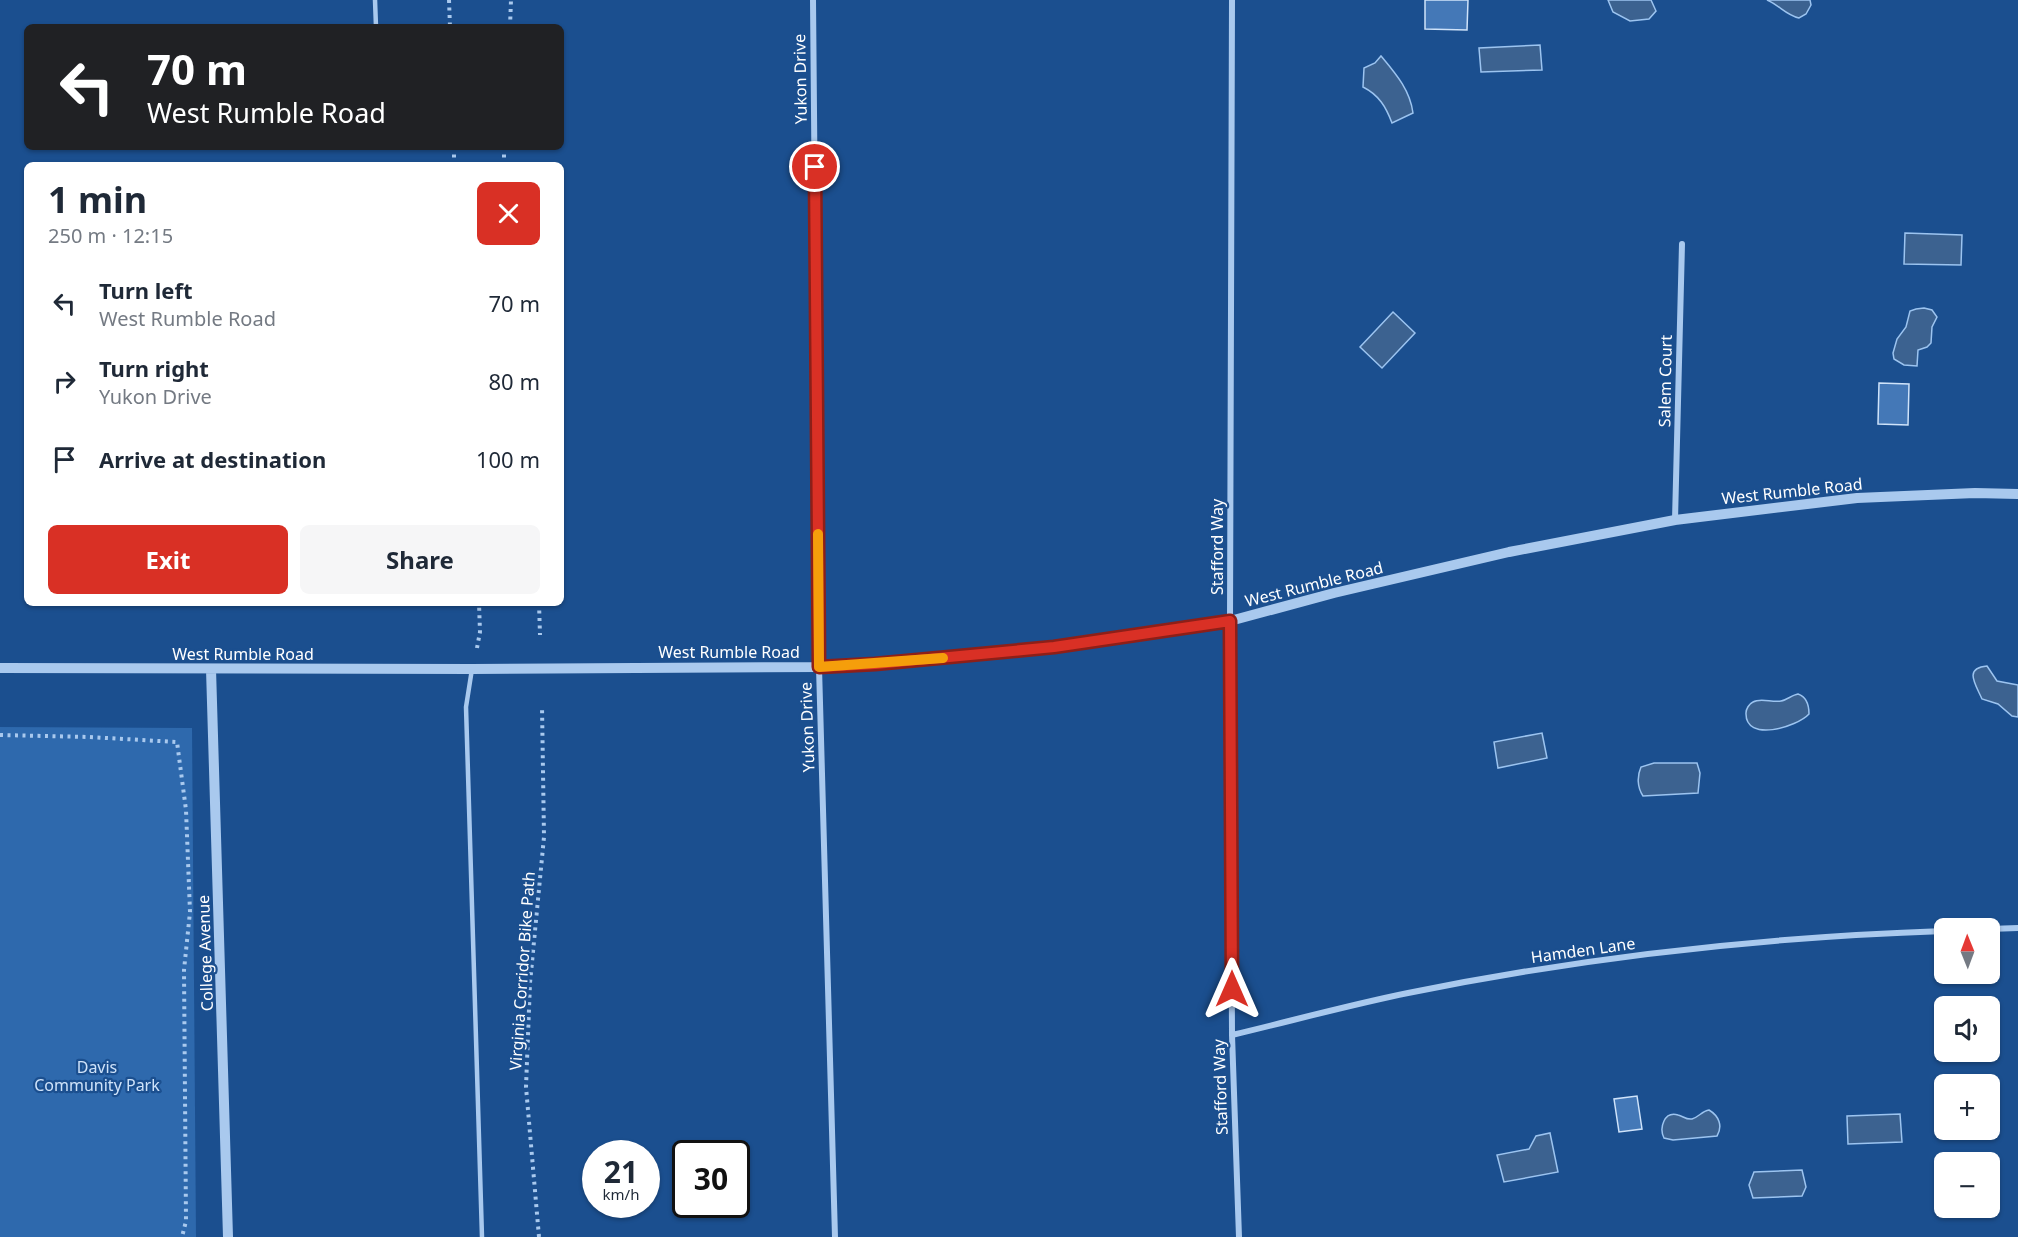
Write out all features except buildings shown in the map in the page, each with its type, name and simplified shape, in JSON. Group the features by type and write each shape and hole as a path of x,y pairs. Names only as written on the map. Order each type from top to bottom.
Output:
{"street":[{"name":"Yukon Drive","path":"813,0 819,667 835,1237"},
{"name":"Stafford Way","path":"1232,0 1230,621 1232,1035 1239,1237"},
{"name":"Salem Court","path":"1676,520 1682,244"},
{"name":"West Rumble Road","path":"0,668 472,669 819,667 875,664 1054,647 1230,621 1334,593 1509,552 1676,520 1857,498 1975,493 2018,494"},
{"name":"College Avenue","path":"211,669 228,1237"},
{"path":"2000,929 2018,928"},
{"name":"Hamden Lane","path":"1232,1035 1408,993 1561,965 1723,944 1869,933 1934,931"}],"lane":[{"path":"375,0 376,24"},
{"path":"472,669 466,706 482,1237"}],"path":[{"path":"449,0 450,24"},
{"path":"510,24 512,0"},
{"path":"472,669 480,632 479,606"},
{"path":"539,606 540,635"},
{"name":"Virginia Corridor Bike Path","path":"539,1237 526,1087 530,983 544,837 542,706"},
{"path":"0,735 89,736 177,742 186,810 190,912 184,970 186,1221 182,1237"}],"green space":[{"name":"Davis Community Park","path":"0,727 192,728 196,1237 0,1237"}],"shaded area":[{"path":"1608,0 1651,0 1656,11 1649,19 1630,21 1613,12"},
{"path":"1767,0 1810,0 1811,5 1806,14 1799,18"},
{"path":"1540,45 1542,70 1481,72 1479,48"},
{"path":"1381,56 1406,90 1413,113 1392,123 1381,102 1363,87 1364,68 1375,63"},
{"path":"1905,233 1962,235 1961,265 1904,264"},
{"path":"1924,308 1932,310 1937,317 1932,327 1931,343 1918,350 1917,366 1904,365 1894,359 1893,353 1897,339 1906,327 1910,311"},
{"path":"1393,312 1415,333 1382,368 1360,347"},
{"path":"1987,666 1997,681 2018,685 2018,717 2012,716 1998,704 1982,699 1973,674 1980,667"},
{"path":"1798,694 1805,699 1809,708 1809,714 1803,719 1773,730 1754,728 1748,722 1746,713 1753,702 1781,701"},
{"path":"1542,733 1547,758 1498,768 1494,742"},
{"path":"1654,763 1697,763 1700,773 1698,793 1643,796 1638,778 1641,767"},
{"path":"1709,1110 1719,1122 1720,1129 1717,1136 1673,1140 1664,1138 1663,1125 1669,1116 1673,1114 1692,1119"},
{"path":"1900,1114 1902,1142 1848,1144 1847,1116"},
{"path":"1550,1133 1558,1172 1504,1182 1497,1155 1529,1149 1536,1136"},
{"path":"1802,1170 1806,1187 1802,1196 1753,1198 1749,1185 1754,1172"}],"slow traffic":[{"path":"818,534 819,667 943,658"}],"route":[{"path":"815,167 819,667 1054,647 1230,621 1232,989"}]}
